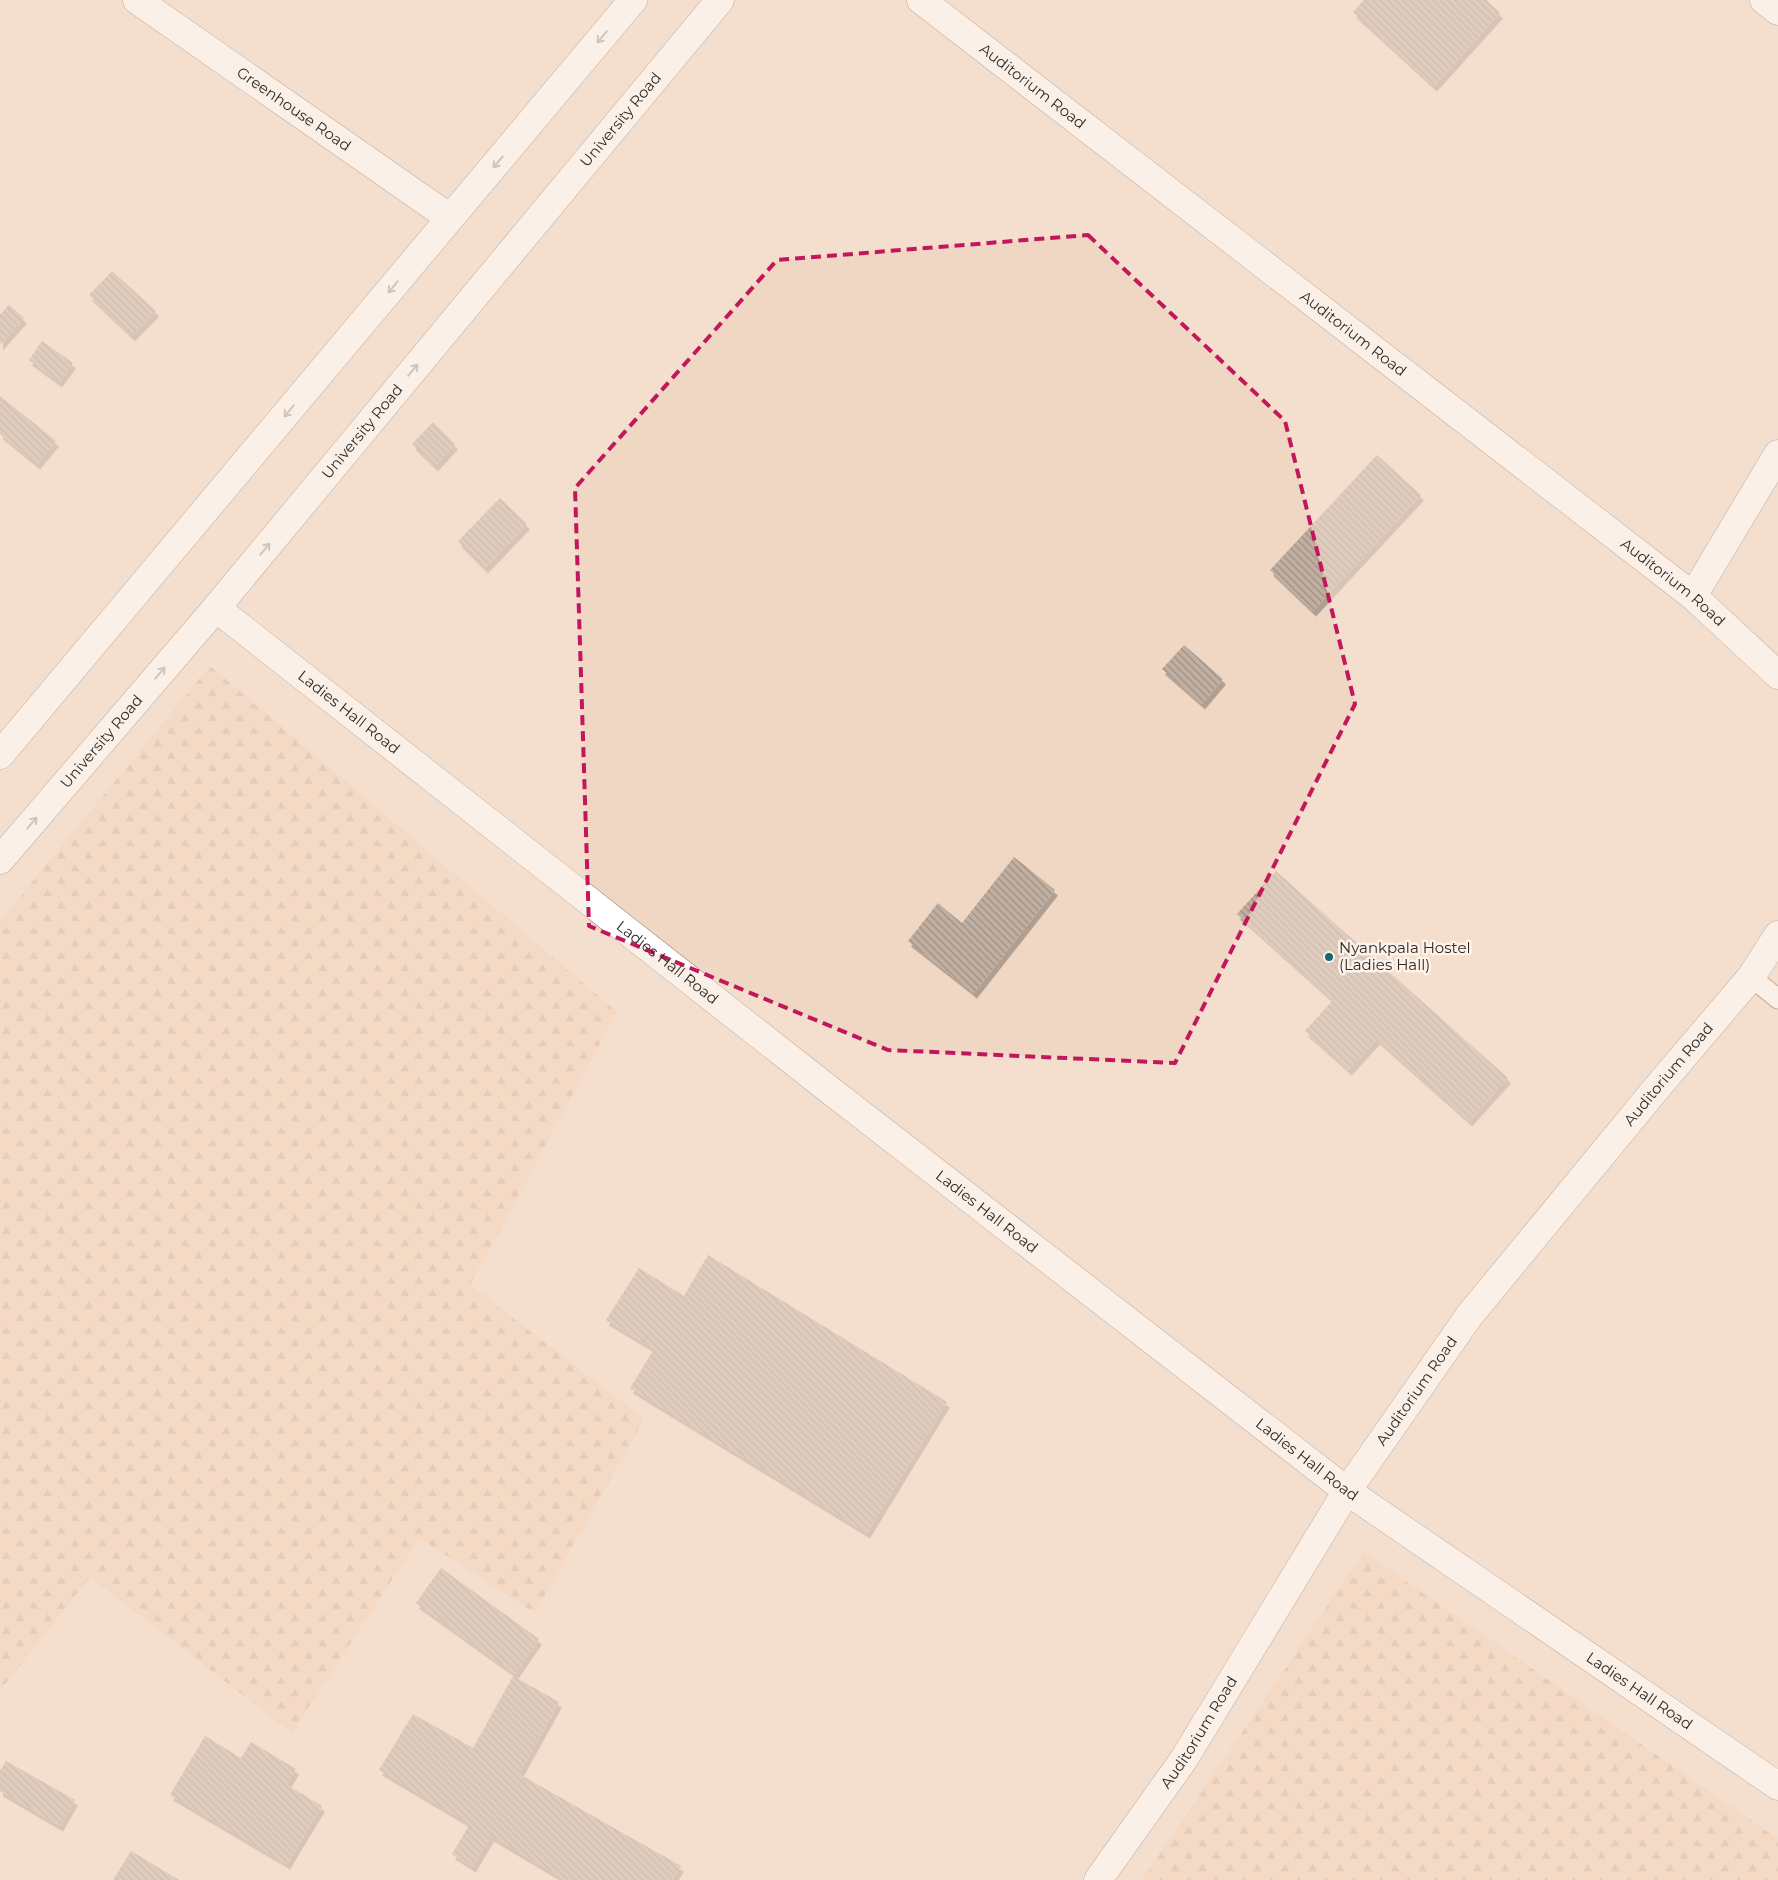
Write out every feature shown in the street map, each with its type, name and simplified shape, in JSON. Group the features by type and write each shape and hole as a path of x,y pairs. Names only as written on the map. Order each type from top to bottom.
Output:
{"street":[{"name":"Greenhouse Road","path":"137,0 450,218"},
{"path":"0,755 633,0"},
{"name":"University Road","path":"0,860 216,608 720,0"},
{"name":"Auditorium Road","path":"921,0 1692,596 1778,675"},
{"path":"1764,0 1778,11"},
{"path":"1692,596 1778,454"},
{"name":"Ladies Hall Road","path":"216,608 831,1091 1347,1491 1778,1786"},
{"name":"Auditorium Road","path":"1098,1880 1184,1759 1347,1491 1468,1316 1751,977 1778,935"}],"lane":[{"path":"1751,977 1778,999"}],"highlighted area":[{"path":"1088,235 1285,421 1355,704 1175,1063 888,1050 589,926 575,488 777,260"}],"shaded area":[{"path":"0,0 1778,0 1778,1880 0,1880"}],"green space":[{"path":"210,666 617,1012 470,1285 644,1419 535,1613 419,1538 292,1733 90,1577 0,1691 0,921"},
{"path":"1364,1552 1778,1839 1778,1880 1142,1880"}],"building":[{"path":"1364,0 1486,0 1500,13 1434,86 1353,12"},
{"path":"112,271 156,311 132,336 89,295"},
{"path":"9,305 24,318 0,345 0,315"},
{"path":"42,341 73,363 59,382 29,360"},
{"path":"0,396 56,441 37,464 0,434"},
{"path":"433,422 455,444 435,466 412,444"},
{"path":"1377,455 1421,495 1313,611 1270,570"},
{"path":"500,498 527,524 485,568 458,541"},
{"path":"1184,645 1223,679 1202,704 1162,669"},
{"path":"1014,857 1055,890 974,993 908,941 938,903 962,923"},
{"name":"Nyankpala Hostel (Ladies Hall)","path":"1276,871 1508,1078 1469,1121 1377,1039 1349,1070 1305,1031 1333,1000 1237,914"},
{"path":"708,1255 947,1402 867,1533 630,1388 654,1349 606,1320 639,1268 684,1296"},
{"path":"441,1568 539,1639 515,1674 416,1603"},
{"path":"513,1676 559,1702 519,1774 681,1866 672,1880 565,1880 491,1836 473,1867 452,1854 470,1824 379,1770 413,1714 473,1748"},
{"path":"205,1736 241,1758 251,1742 296,1769 287,1785 322,1806 287,1864 170,1795"},
{"path":"6,1761 75,1800 60,1826 0,1791 0,1771"},
{"path":"131,1851 179,1880 113,1880"}],"place":[{"name":"Nyankpala Hostel (Ladies Hall)","path":"1329,957"}]}
